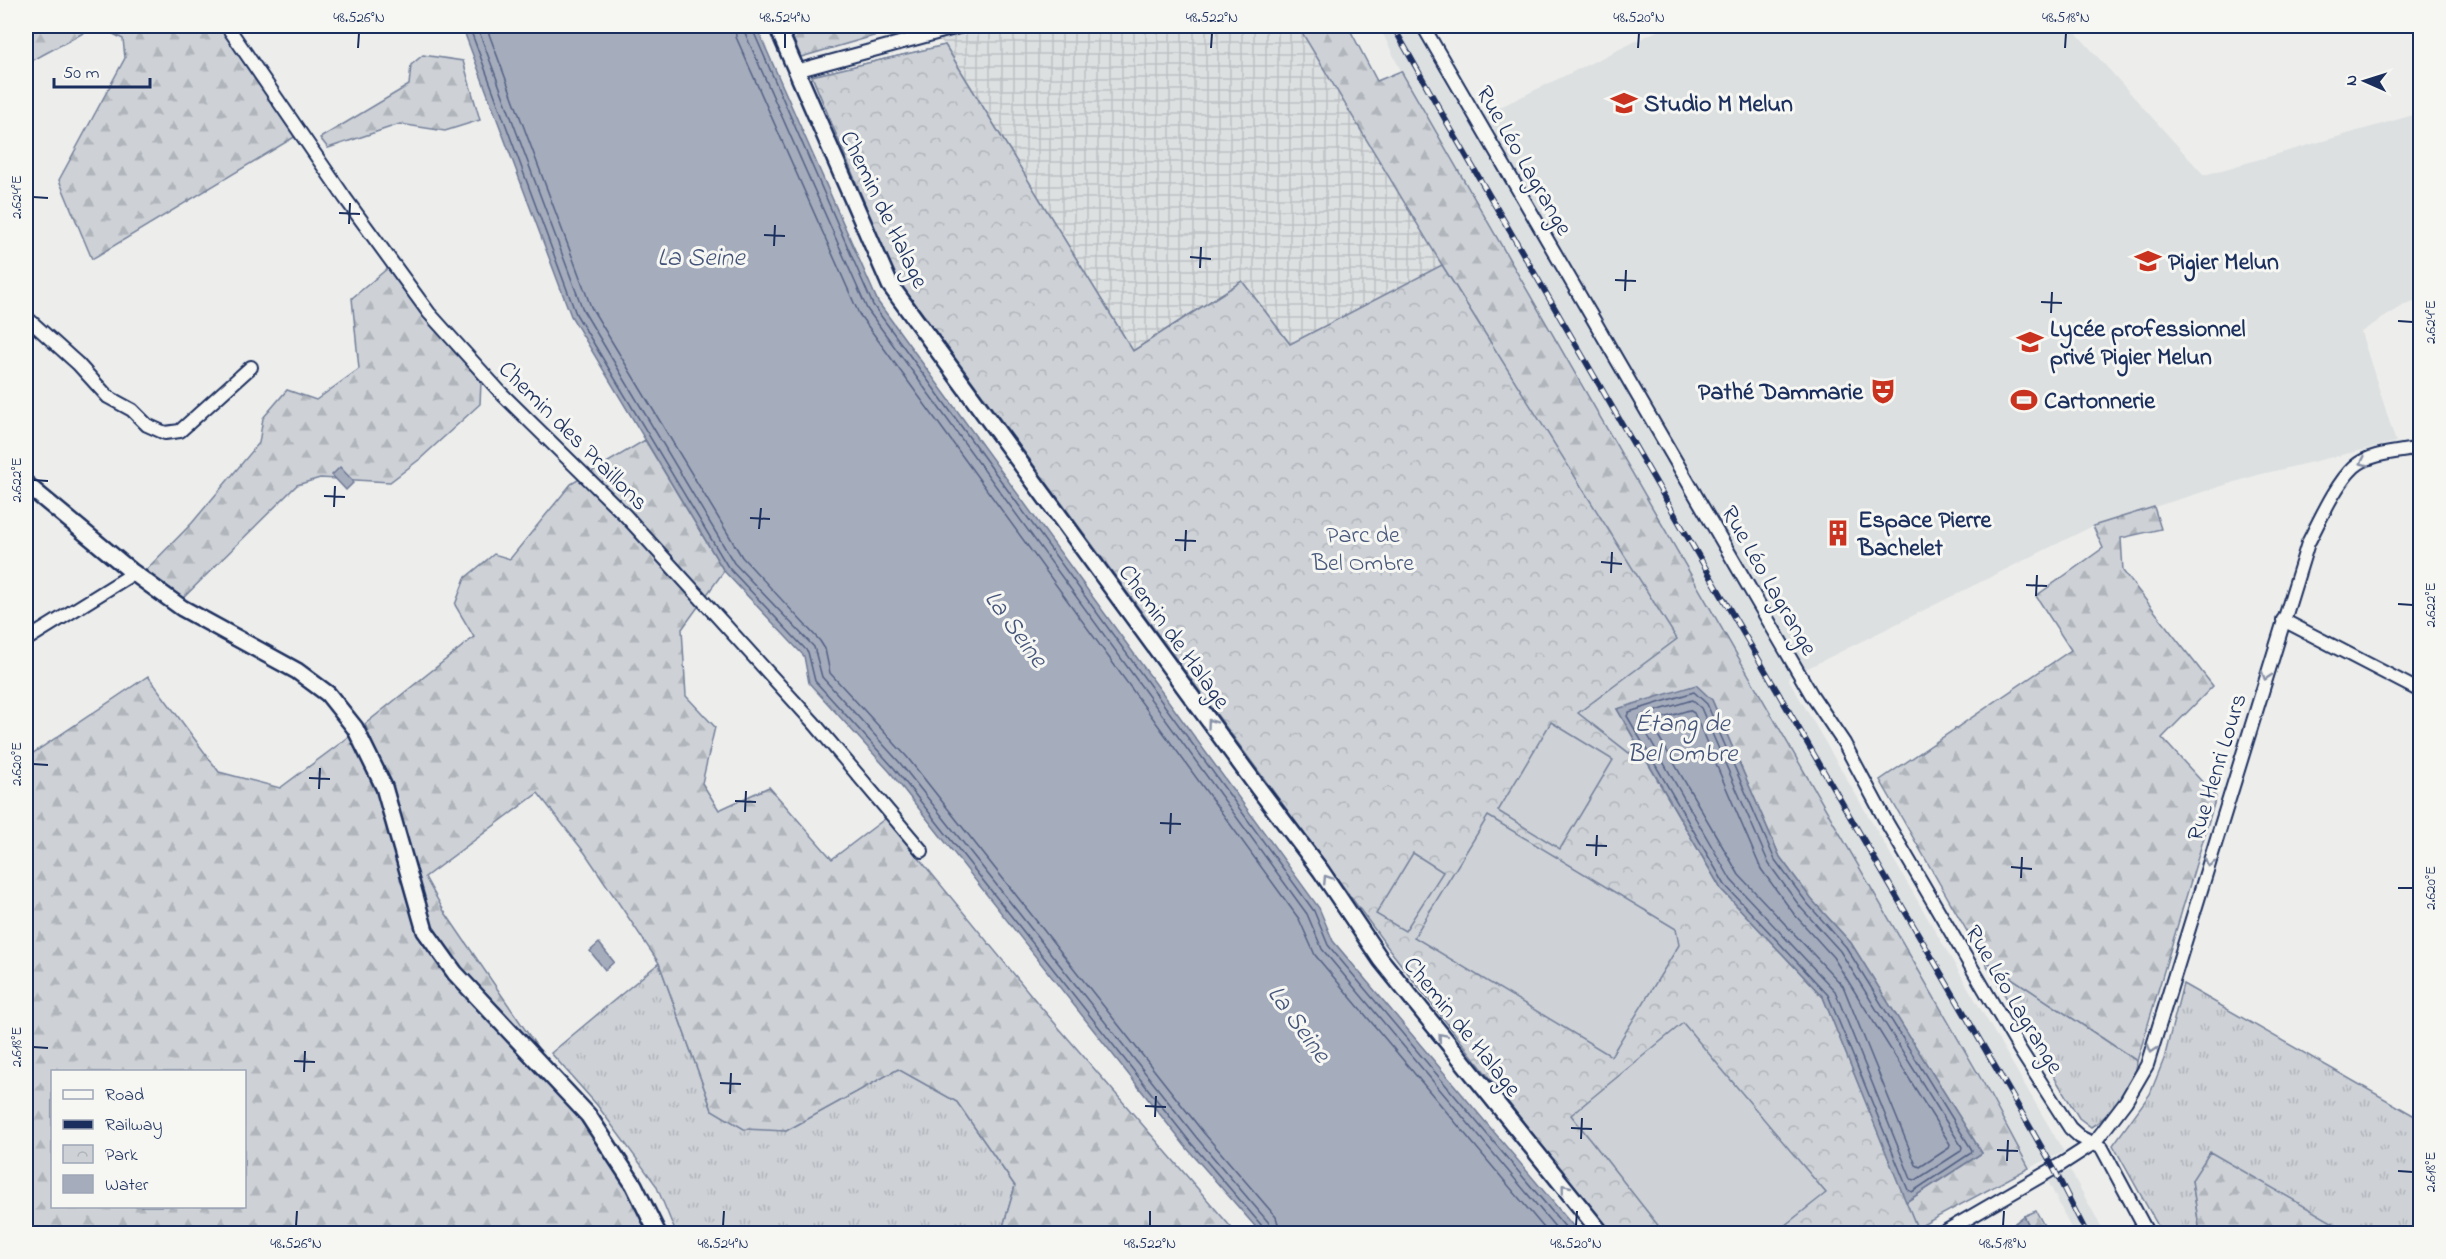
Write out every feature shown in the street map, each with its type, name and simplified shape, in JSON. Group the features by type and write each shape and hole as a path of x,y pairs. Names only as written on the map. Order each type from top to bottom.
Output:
{"street":[{"name":"Chemin des Praillons","path":"227,26 429,313 502,394 625,514 813,723 922,851"},
{"name":"Chemin de Halage","path":"777,26 890,285 1259,789 1322,870 1372,948 1431,1024 1602,1233"},
{"path":"796,71 962,26"},
{"name":"Rue Léo Lagrange","path":"1423,26 1811,694 1844,743 1882,813 2020,1050 2070,1128 2080,1137 2102,1148 2148,1233"},
{"path":"26,317 78,364 108,397 132,411 147,425 165,434 180,431 251,367"},
{"name":"Rue Henri Lours","path":"2094,1143 2126,1101 2147,1065 2308,543 2334,494 2354,466 2375,457 2421,448"},
{"path":"26,484 131,571 182,608 297,671 328,694 355,728 384,786 424,931 454,974 588,1115 634,1185 658,1233"},
{"path":"26,640 126,578 131,571"},
{"path":"2283,620 2421,692"},
{"path":"1946,1231 2094,1143"}],"shaded area":[{"path":"926,26 1298,26 1442,265 1290,344 1241,282 1133,352 945,45"},
{"path":"1379,26 1413,26 1469,122 1667,26 2070,26 2204,175 2420,113 2420,299 2406,304 2361,332 2396,442 2258,475 2093,526 1788,678 2064,1152 2029,1168 1984,1084 1465,184 1401,71"},
{"path":"2070,1170 2105,1233 2073,1233 2048,1181"}],"green space":[{"path":"26,26 96,26 26,64"},
{"path":"98,26 227,26 306,130 92,259 59,180 125,58 123,39"},
{"path":"788,26 908,26 801,57"},
{"path":"1298,26 1348,26 1377,81 1401,71 1984,1084 2029,1168 1917,1228 1906,1202 1982,1153 1851,943 1812,900 1780,857 1712,700 1617,709 1639,748 1629,753 1577,713 895,276 812,76 945,45 1133,351 1242,281 1290,344 1580,486 1442,265"},
{"name":"Parc de Bel Ombre","path":"945,45 1133,351 1242,281 1290,344 1442,265 1677,639 1578,713 1629,753 1639,748 1721,889 1823,997 1917,1228 1908,1234 1610,1233 1389,949 895,276 812,76"},
{"path":"423,55 463,61 480,120 445,131 400,124 328,148 320,138 409,85 411,65"},
{"path":"388,268 481,382 480,404 420,459 390,482 320,478 297,485 182,599 140,576 192,523 259,443 263,418 287,390 316,400 359,369 352,298"},
{"path":"645,440 724,571 682,629 686,696 715,727 702,783 719,810 769,787 832,859 886,818 1040,1006 1236,1233 982,1233 1003,1227 1015,1186 957,1102 898,1069 786,1131 744,1129 712,1110 659,963 585,853 538,793 425,877 444,911 587,1120 641,1216 648,1233 26,1234 26,758 148,676 219,772 280,788 350,736 410,846 365,724 474,637 455,605 465,578 494,554 510,559 571,484"},
{"path":"2154,507 2161,529 2121,538 2123,571 2213,686 2162,738 2216,797 2137,1061 1983,959 1880,780 2071,650 2036,596 2103,548 2093,526"},
{"path":"1551,722 1613,760 1560,849 1498,811"},
{"path":"1488,816 1676,929 1679,945 1611,1056 1414,937"},
{"path":"1413,853 1443,872 1405,931 1376,914"},
{"path":"1983,959 2137,1061 2136,1070 2127,1089 2099,1122 2091,1127 2079,1118"},
{"path":"659,963 712,1110 786,1131 898,1069 957,1102 1015,1186 1003,1227 982,1234 676,1233 656,1185 597,1105 551,1053"},
{"path":"2183,984 2420,1119 2420,1233 2345,1233 2342,1228 2192,1180 2200,1233 2162,1233 2113,1145 2150,1094 2164,1059"},
{"path":"1683,1023 1826,1193 1775,1233 1664,1233 1571,1115"},
{"path":"2210,1152 2342,1228 2345,1233 2200,1233 2192,1180"},
{"path":"2036,1211 2048,1233 2033,1233 2024,1216"}],"water":[{"name":"La Seine","path":"462,26 756,26 878,302 1319,908 1333,941 1579,1233 1261,1233 1185,1146 890,772 809,683 804,656 724,571 571,316"},
{"path":"340,467 354,482 346,490 332,475"},
{"name":"Étang de Bel Ombre","path":"1696,685 1712,700 1780,857 1812,900 1851,943 1982,1153 1906,1202 1823,997 1721,889 1617,709"},
{"path":"599,943 614,962 605,970 590,951"},
{"path":"2024,1216 2033,1233 2002,1233"}],"railway":[{"path":"1393,26 2007,1087 2054,1169 2087,1234"}],"place":[{"name":"Studio M Melun","path":"1624,103"},
{"name":"Pigier Melun","path":"2148,261"},
{"name":"Lycée professionnel privé Pigier Melun","path":"2030,342"},
{"name":"Pathé Dammarie","path":"1883,391"},
{"name":"Cartonnerie","path":"2024,400"},
{"name":"Espace Pierre Bachelet","path":"1838,533"}]}
